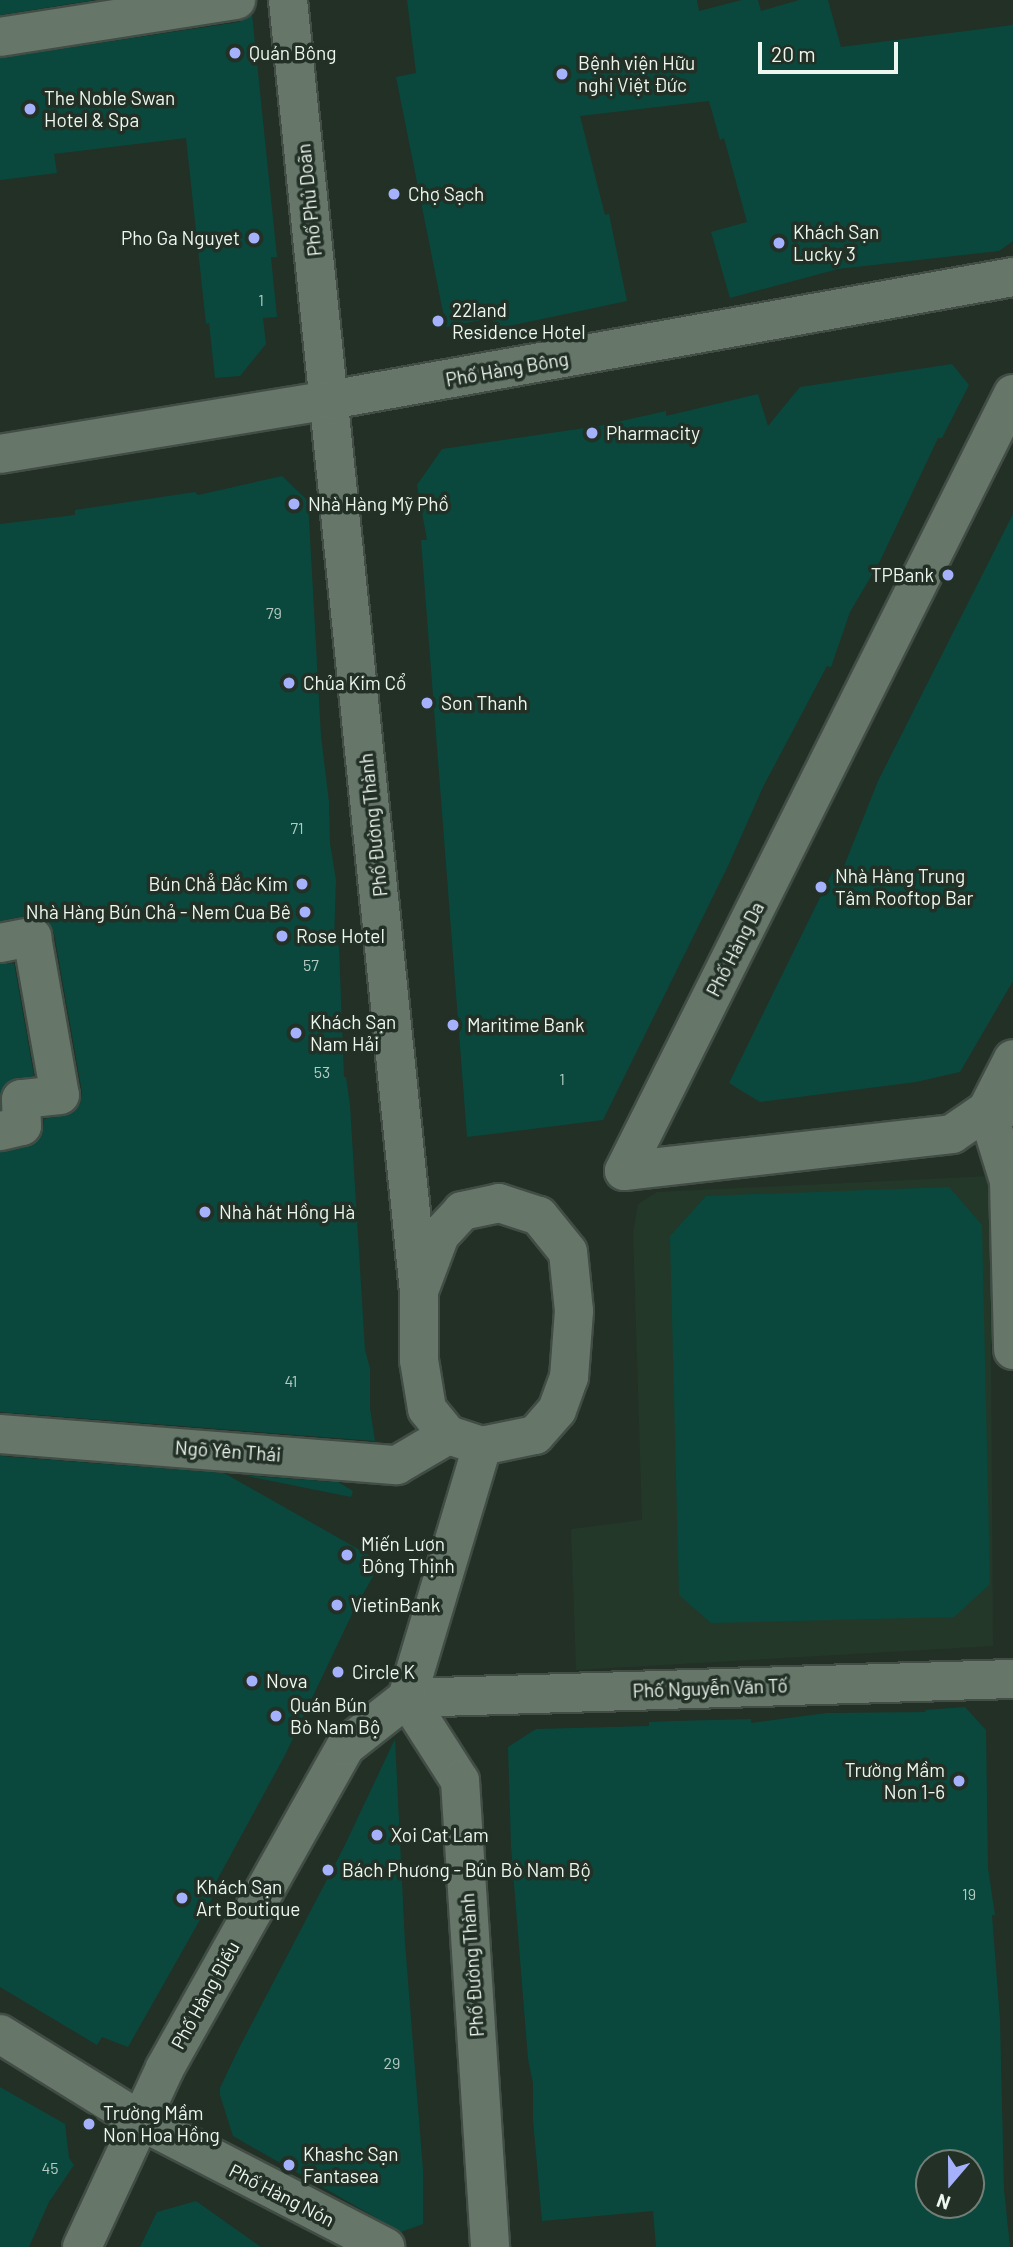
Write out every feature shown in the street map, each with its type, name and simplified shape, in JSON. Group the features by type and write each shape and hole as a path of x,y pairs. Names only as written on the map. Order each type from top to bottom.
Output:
{"street":[{"path":"0,37 236,0"},
{"name":"Phố Phủ Doãn","path":"288,0 330,400"},
{"name":"Phố Hàng Bông","path":"0,454 330,400 1013,277"},
{"name":"Phố Hàng Da","path":"1000,1108 952,1133 624,1171 1013,394"},
{"name":"Phố Đường Thành","path":"330,400 419,1291"},
{"path":"0,943 32,937 60,1096 21,1099 22,1126 0,1131"},
{"path":"1013,1059 1000,1108 1009,1181 1013,1350"},
{"path":"499,1203 539,1216 568,1252 575,1311 569,1377 557,1410 535,1435 465,1440 427,1409 419,1360 419,1291 440,1235 462,1211 499,1203"},
{"name":"Ngõ Yên Thái","path":"0,1434 397,1465 465,1440"},
{"path":"407,1698 465,1440"},
{"name":"Phố Nguyễn Văn Tố","path":"407,1698 1013,1679"},
{"name":"Phố Đường Thành","path":"407,1698 460,1781 490,2247"},
{"name":"Phố Hàng Điếu","path":"82,2247 165,2068 346,1746 407,1698"},
{"name":"Phố Hàng Nón","path":"0,2034 141,2121 385,2247"}],"shaded area":[{"path":"990,1176 993,1646 576,1670 571,1529 642,1520 633,1233 638,1204 657,1192"}],"building":[{"path":"0,0 95,0 0,15"},
{"path":"407,0 697,0 699,11 742,0 758,0 761,11 799,0 828,0 841,47 1013,25 1013,241 999,251 838,269 730,298 711,232 747,222 724,138 720,140 709,101 580,116 605,215 609,214 627,301 495,329 492,318 446,327 396,77 416,73"},
{"path":"252,14 277,257 271,257 277,317 263,318 266,344 240,376 215,378 209,323 206,324 186,138 54,154 57,173 0,180 0,58 239,22"},
{"path":"952,364 969,385 942,438 938,438 880,561 850,612 831,667 827,666 763,787 728,866 603,1120 467,1137 421,540 427,540 417,485 442,449 599,426 666,411 666,416 758,394 768,426 800,387"},
{"path":"282,476 308,501 321,736 329,802 330,843 336,880 334,941 339,947 344,1077 350,1105 365,1350 370,1368 370,1408 375,1441 0,1412 0,1152 35,1143 42,1134 44,1119 73,1113 80,1104 82,1092 54,933 49,923 40,917 29,915 0,921 0,524 75,515 75,510 195,492 198,495"},
{"path":"1013,514 1013,981 960,1072 916,1082 760,1102 729,1083 835,867 842,871 878,781"},
{"path":"14,963 34,1076 9,1081 0,1095 0,964"},
{"path":"949,1187 982,1225 990,1584 954,1617 711,1623 679,1595 670,1236 706,1196"},
{"path":"0,1456 224,1473 381,1562 353,1612 284,1757 210,1893 214,1895 128,2047 102,2037 97,2045 0,1987"},
{"path":"242,1475 338,1482 353,1491 351,1497"},
{"path":"965,1707 986,1730 988,1868 995,1915 992,1915 1000,2020 1004,2189 1010,2247 656,2247 653,2211 542,2221 533,2120 533,2083 528,2059 511,1846 508,1747 536,1729 649,1726 649,1722 673,1721 751,1719 751,1723 827,1713 926,1712 925,1710"},
{"path":"395,1739 405,1943 423,2170 423,2224 401,2232 233,2136 220,2095 220,2088 238,2050 344,1847"},
{"path":"0,2087 65,2124 69,2158 74,2165 49,2202 29,2247 0,2247"},
{"path":"196,2201 261,2247 140,2247 157,2212"}],"place":[{"name":"Quán Bông","path":"235,53"},
{"name":"Bệnh viện Hữu nghị Việt Đức","path":"562,74"},
{"name":"The Noble Swan Hotel & Spa","path":"30,109"},
{"name":"Chợ Sạch","path":"394,194"},
{"name":"Pho Ga Nguyet","path":"254,238"},
{"name":"Khách Sạn Lucky 3","path":"779,243"},
{"name":"22land Residence Hotel","path":"438,321"},
{"name":"Pharmacity","path":"592,433"},
{"name":"Nhà Hàng Mỹ Phồ","path":"294,504"},
{"name":"TPBank","path":"948,575"},
{"name":"Chủa Kim Cổ","path":"289,683"},
{"name":"Son Thanh","path":"427,703"},
{"name":"Bún Chẳ Đắc Kim","path":"302,884"},
{"name":"Nhà Hàng Trung Tâm Rooftop Bar","path":"821,887"},
{"name":"Nhà Hàng Bún Chả - Nem Cua Bê","path":"305,912"},
{"name":"Rose Hotel","path":"282,936"},
{"name":"Maritime Bank","path":"453,1025"},
{"name":"Khách Sạn Nam Hải","path":"296,1033"},
{"name":"Nhà hát Hồng Hà","path":"205,1212"},
{"name":"Miến Lươn Đông Thịnh","path":"347,1555"},
{"name":"VietinBank","path":"337,1605"},
{"name":"Circle K","path":"338,1672"},
{"name":"Nova","path":"252,1681"},
{"name":"Quán Bún Bò Nam Bộ","path":"276,1716"},
{"name":"Trường Mầm Non 1-6","path":"959,1781"},
{"name":"Xoi Cat Lam","path":"377,1835"},
{"name":"Bách Phương - Bún Bò Nam Bộ","path":"328,1870"},
{"name":"Khách Sạn Art Boutique","path":"182,1898"},
{"name":"Trường Mầm Non Hoa Hồng","path":"89,2124"},
{"name":"Khashc Sạn Fantasea","path":"289,2165"}]}
